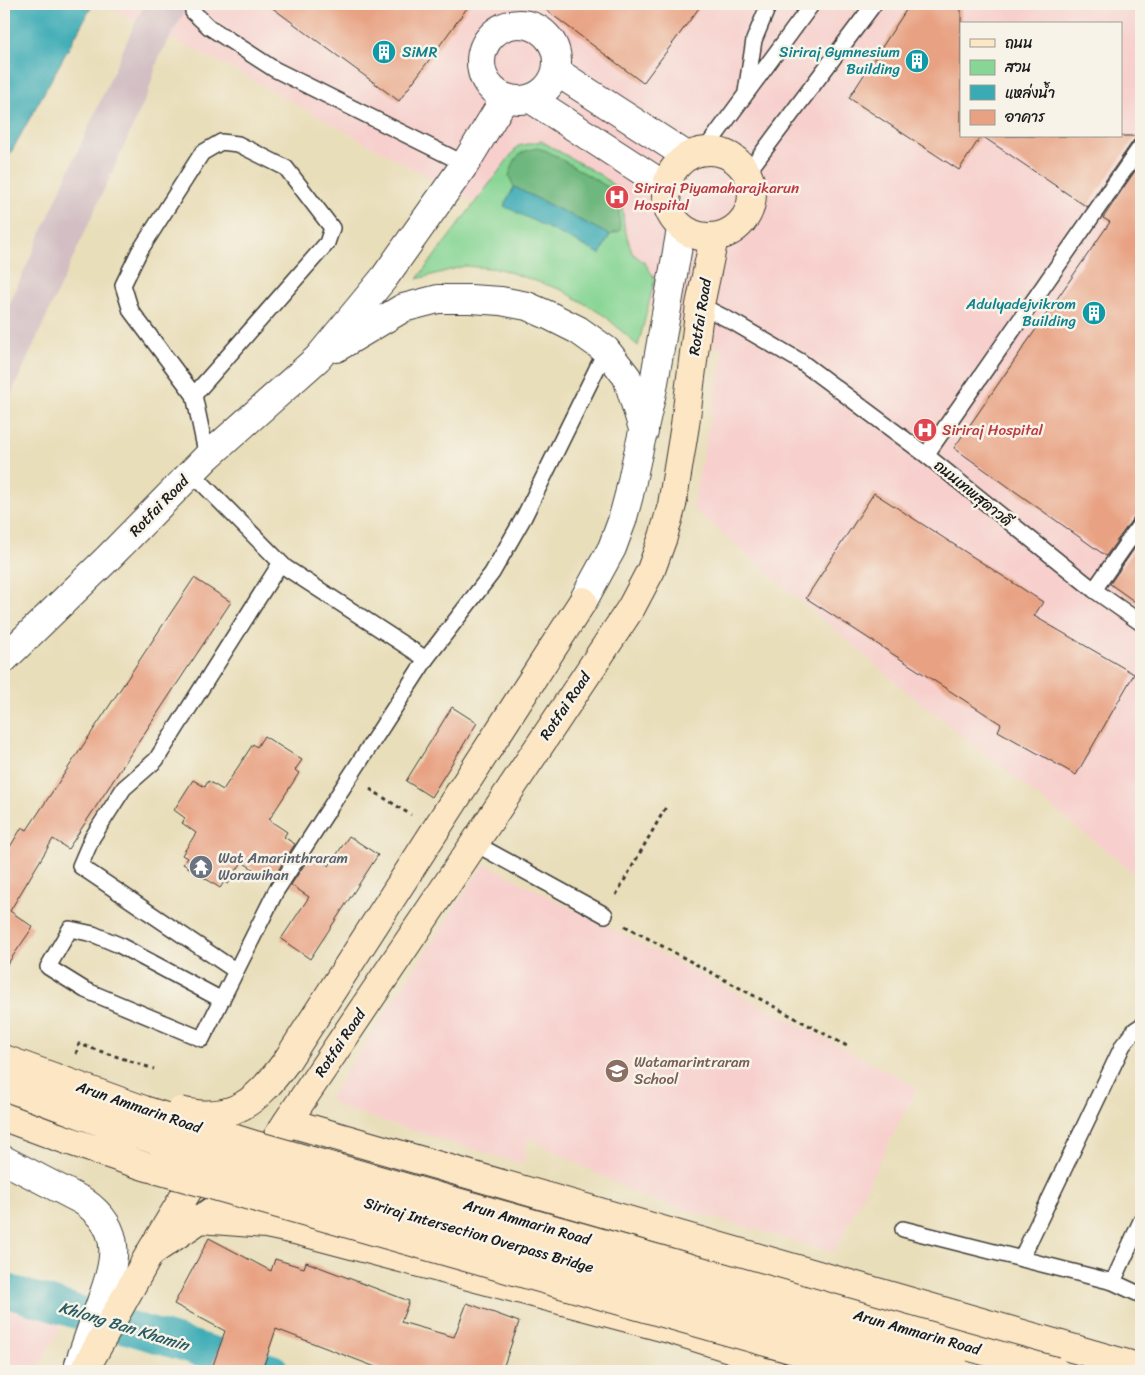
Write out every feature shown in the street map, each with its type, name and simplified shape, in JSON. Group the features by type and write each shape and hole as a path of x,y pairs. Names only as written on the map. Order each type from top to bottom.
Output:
{"main road":[{"path":"721,152 736,160 747,173 752,189 751,206 743,221 730,233 714,238 697,237 682,229 670,216 665,200 665,186 674,167 696,154 721,152"},
{"name":"Rotfai Road","path":"84,1371 97,1334 120,1284 150,1253 224,1203 261,1163 631,608 651,570 663,536 673,496 685,425 700,305 714,238"},
{"path":"68,1082 185,1112 205,1114 234,1110 247,1104 259,1094 286,1062 583,601"},
{"name":"Arun Ammarin Road","path":"4,1059 161,1116 255,1145 1055,1371"},
{"name":"Siriraj Intersection Overpass Bridge","path":"4,1086 115,1127 208,1157 957,1371"},
{"path":"4,1116 55,1136 144,1166 868,1371"},
{"path":"287,1122 1141,1368"},
{"name":"Rotfai Road","path":"150,1253 199,1172 237,1147 287,1122"},
{"path":"200,1219 266,1224 295,1230 669,1329 802,1371"}],"street":[{"path":"665,186 518,99 494,92 486,82 481,58 484,46 492,35 502,28 514,24 526,24 538,29 548,36 555,47 558,59 557,72 696,154"},
{"name":"Rotfai Road","path":"4,659 107,560 199,465 318,358 384,278 465,164 518,99 542,93 551,84 557,72"},
{"path":"583,601 612,548 629,495 653,388 682,229"},
{"name":"Rotfai Road","path":"318,358 403,308 438,299 501,301 527,306 578,330 606,350 627,377 644,432"},
{"path":"4,1160 83,1201 100,1216 112,1237 113,1263 120,1284"},
{"path":"76,1371 97,1334"}],"lane":[{"path":"193,4 193,12 209,28 274,69 465,164"},
{"path":"746,94 754,40 768,4"},
{"path":"696,154 746,94 812,4"},
{"path":"747,173 874,4"},
{"path":"194,394 327,243 332,228 286,168 238,144 221,142 202,154 139,252 123,284 131,311 194,394 199,465 286,568"},
{"path":"926,455 1141,146"},
{"name":"ถนนเทพสุดาวดี","path":"700,305 800,361 926,455 1094,590 1141,623"},
{"path":"222,1000 118,945 93,934 70,929 48,966 85,990 202,1039 222,1000 276,891 426,659 492,573 524,517 606,350"},
{"path":"1094,590 1141,523"},
{"path":"236,971 80,866 92,838 124,788 156,760 280,564 426,659"},
{"path":"474,843 605,915"},
{"path":"1021,1259 1123,1045 1135,1030 1141,1026"},
{"path":"1113,1282 1141,1221"},
{"path":"904,1229 1113,1282 1141,1295"}],"path":[{"path":"351,776 415,818"},
{"path":"666,807 605,915 847,1046"},
{"path":"79,1044 154,1069"}],"shaded area":[{"name":"Siriraj Hospital","path":"101,4 1141,4 1141,879 911,695 692,508 724,352 589,266 227,66"},
{"path":"145,4 189,4 159,57 148,93 4,410 4,316"},
{"name":"Watamarintraram School","path":"484,863 917,1087 834,1252 641,1196 528,1138 523,1164 337,1106 330,1097"},
{"path":"4,1306 63,1323 36,1371 4,1371"}],"green space":[{"path":"541,141 602,176 621,191 624,226 632,253 645,263 655,279 638,346 605,316 562,290 500,269 465,266 417,279 518,146"},
{"path":"537,148 547,151 618,193 620,231 610,235 514,187 509,176 515,160 525,151"}],"water":[{"path":"4,4 93,4 4,165"},
{"path":"514,187 610,235 600,254 504,206"}],"building":[{"name":"SiMR","path":"267,4 470,4 399,101"},
{"path":"538,4 702,4 643,83"},
{"name":"Siriraj Gymnesium Building","path":"910,4 961,4 960,138 980,138 959,170 849,98"},
{"path":"1122,136 1141,136 1133,141 1087,207 985,138 1122,138"},
{"name":"Adulyadejvikrom Building","path":"1141,162 1141,514 1133,518 1106,556 954,448 1110,222 1103,218"},
{"path":"874,493 1043,602 1034,616 1134,674 1076,775 998,731 1001,724 806,598"},
{"path":"1141,539 1141,606 1110,584"},
{"path":"194,578 231,602 68,849 53,839 10,911 33,927 4,969 4,857 22,827 27,830"},
{"path":"452,707 477,723 431,797 406,781"},
{"path":"264,736 302,760 295,770 299,773 269,820 287,832 284,837 295,844 275,875 264,868 261,874 242,862 228,884 224,882 220,888 183,864 187,858 182,855 196,833 182,823 185,818 174,810 193,780 205,787 208,781 223,790 253,744 257,747"},
{"path":"349,836 378,855 310,959 281,939 309,897 291,885 311,855 329,866"},
{"path":"209,1238 271,1271 275,1259 304,1268 306,1262 409,1301 401,1322 454,1337 467,1303 519,1322 502,1371 386,1371 276,1329 262,1371 211,1371 225,1331 174,1304"}],"waterway":[{"name":"Khlong Ban Khamin","path":"4,1290 272,1371"}],"place":[{"name":"SiMR","path":"384,52"},
{"name":"Siriraj Gymnesium Building","path":"917,61"},
{"name":"Siriraj Piyamaharajkarun Hospital","path":"617,197"},
{"name":"Adulyadejvikrom Building","path":"1094,313"},
{"name":"Siriraj Hospital","path":"925,430"},
{"name":"Wat Amarinthraram Worawihan","path":"201,867"},
{"name":"Watamarintraram School","path":"617,1071"}]}
